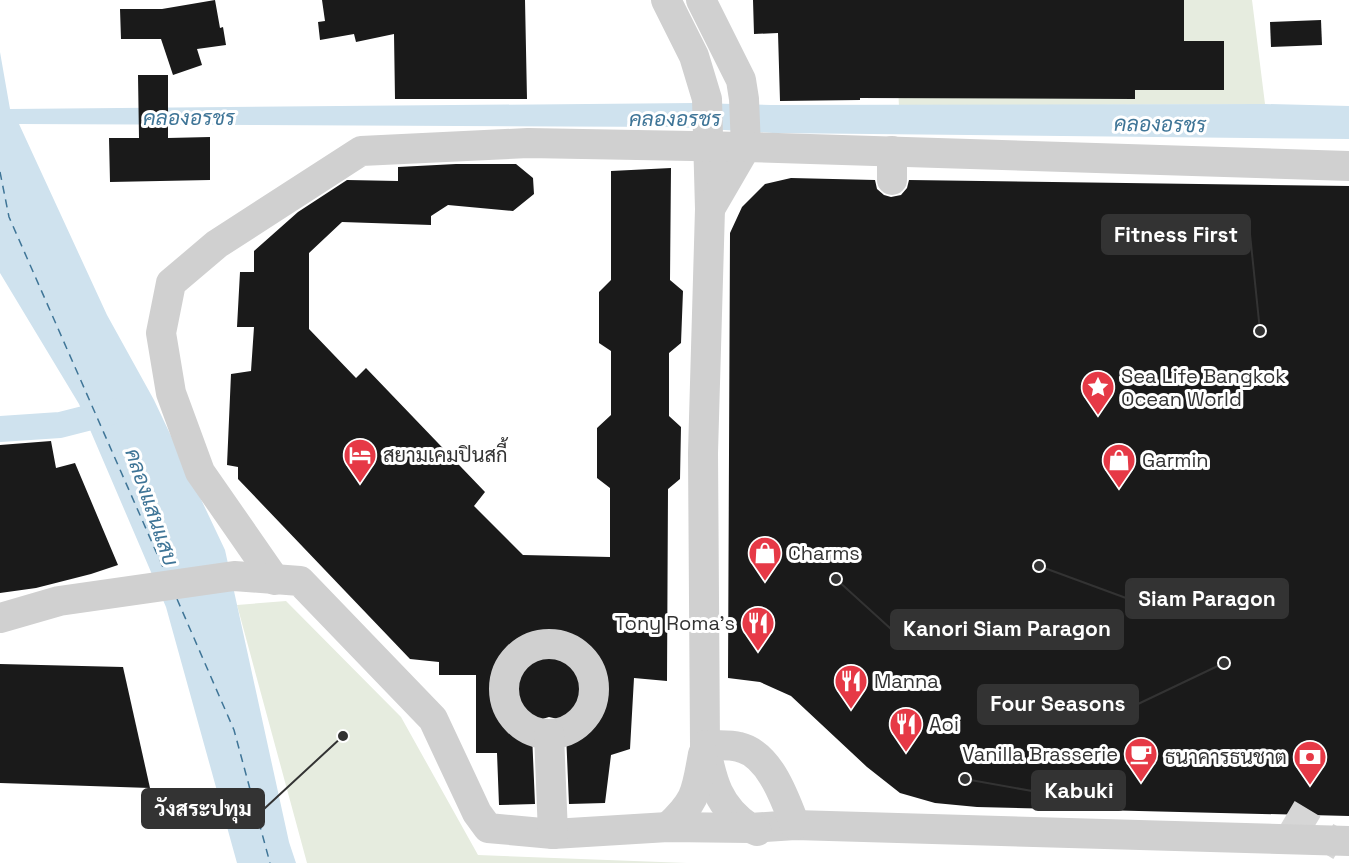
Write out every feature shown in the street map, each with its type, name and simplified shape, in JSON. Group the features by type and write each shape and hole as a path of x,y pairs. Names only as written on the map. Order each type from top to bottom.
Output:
{"lane":[{"path":"666,0 694,56 708,99 716,453 705,745 696,793 686,810 668,827"},
{"path":"701,0 741,80 746,139 710,209"},
{"path":"275,580 200,472 171,393 161,333 171,283 217,244 361,151 528,143 746,139 892,165 1091,170 1336,165"},
{"path":"1298,185 1336,165"},
{"path":"0,618 59,601 234,576 300,581 434,719 477,813 488,828 553,834 668,827 750,828 795,825 1287,855"},
{"path":"549,734 553,834"},
{"path":"705,745 741,747 754,755 772,773 795,825"},
{"path":"705,745 712,779 722,802 730,812 750,828 796,843 1287,855 1349,841"}],"shaded area":[{"path":"893,0 1252,0 1265,104 899,106"},
{"path":"286,601 401,717 478,855 687,863 307,863 237,605"}],"water":[{"path":"0,52 10,109 694,103 771,105 1265,104 1349,106 1349,139 773,133 677,127 19,124 107,315 154,400 225,550 289,842 296,863 237,863 166,607 79,404 0,273"}],"building":[{"path":"215,0 226,45 197,49 202,65 173,75 161,39 121,39 120,9 162,9"},
{"path":"322,0 525,0 527,99 395,99 394,34 356,42 354,34 320,40 318,22 325,21"},
{"path":"753,0 1184,0 1184,41 1224,41 1224,90 1135,90 1135,99 860,98 860,100 780,101 778,33 754,34"},
{"path":"1321,20 1322,45 1271,47 1270,22"},
{"path":"138,75 168,75 168,138 210,137 210,180 110,182 109,138 139,138"},
{"name":"สยามเคมปินสกี้","path":"516,164 533,178 534,194 513,211 448,205 431,216 431,225 342,222 309,253 309,329 356,378 366,368 485,492 474,506 523,555 610,557 610,488 597,478 597,428 611,415 611,351 599,343 599,292 611,280 611,171 671,168 670,280 683,291 681,343 669,353 669,416 681,427 680,479 668,489 667,681 634,678 630,749 611,755 605,803 569,804 566,733 564,725 558,719 549,717 539,720 532,734 535,804 499,805 497,753 476,753 476,675 439,675 439,662 410,659 238,479 238,467 227,465 231,374 251,371 254,327 237,327 240,272 254,272 254,251 298,212 347,180 398,181 398,167"},
{"path":"791,178 875,180 877,189 891,197 901,195 907,188 909,180 1349,186 1349,816 977,807 935,803 900,793 867,767 791,696 760,682 728,678 730,233 742,207 765,184"},
{"path":"51,441 56,468 75,463 118,565 36,588 0,593 0,445"},
{"path":"0,664 123,667 150,788 0,783"}],"waterway":[{"path":"0,429 60,425 115,411"}],"ferry route":[{"path":"0,172 9,217 165,572"},
{"path":"177,599 234,730 270,863"}],"tunnel":[{"path":"1287,814 1341,846"}],"place":[{"name":"Fitness First","path":"1260,331"},
{"name":"Sea Life Bangkok Ocean World","path":"1098,416"},
{"name":"สยามเคมปินสกี้","path":"360,484"},
{"name":"Garmin","path":"1119,489"},
{"name":"Siam Paragon","path":"1039,566"},
{"name":"Kanori Siam Paragon","path":"836,579"},
{"name":"Charms","path":"765,582"},
{"name":"Tony Roma's","path":"758,652"},
{"name":"Four Seasons","path":"1224,663"},
{"name":"Manna","path":"851,710"},
{"name":"วังสระปทุม","path":"343,736"},
{"name":"Aoi","path":"906,753"},
{"name":"Kabuki","path":"965,779"},
{"name":"Vanilla Brasserie","path":"1141,783"},
{"name":"ธนาคารธนชาต","path":"1310,786"}],"water label":[{"name":"คลองอรชร","path":"189,117"},
{"name":"คลองอรชร","path":"675,118"},
{"name":"คลองอรชร","path":"1160,124"},
{"name":"คลองแสนแสบ","path":"152,507"}]}
